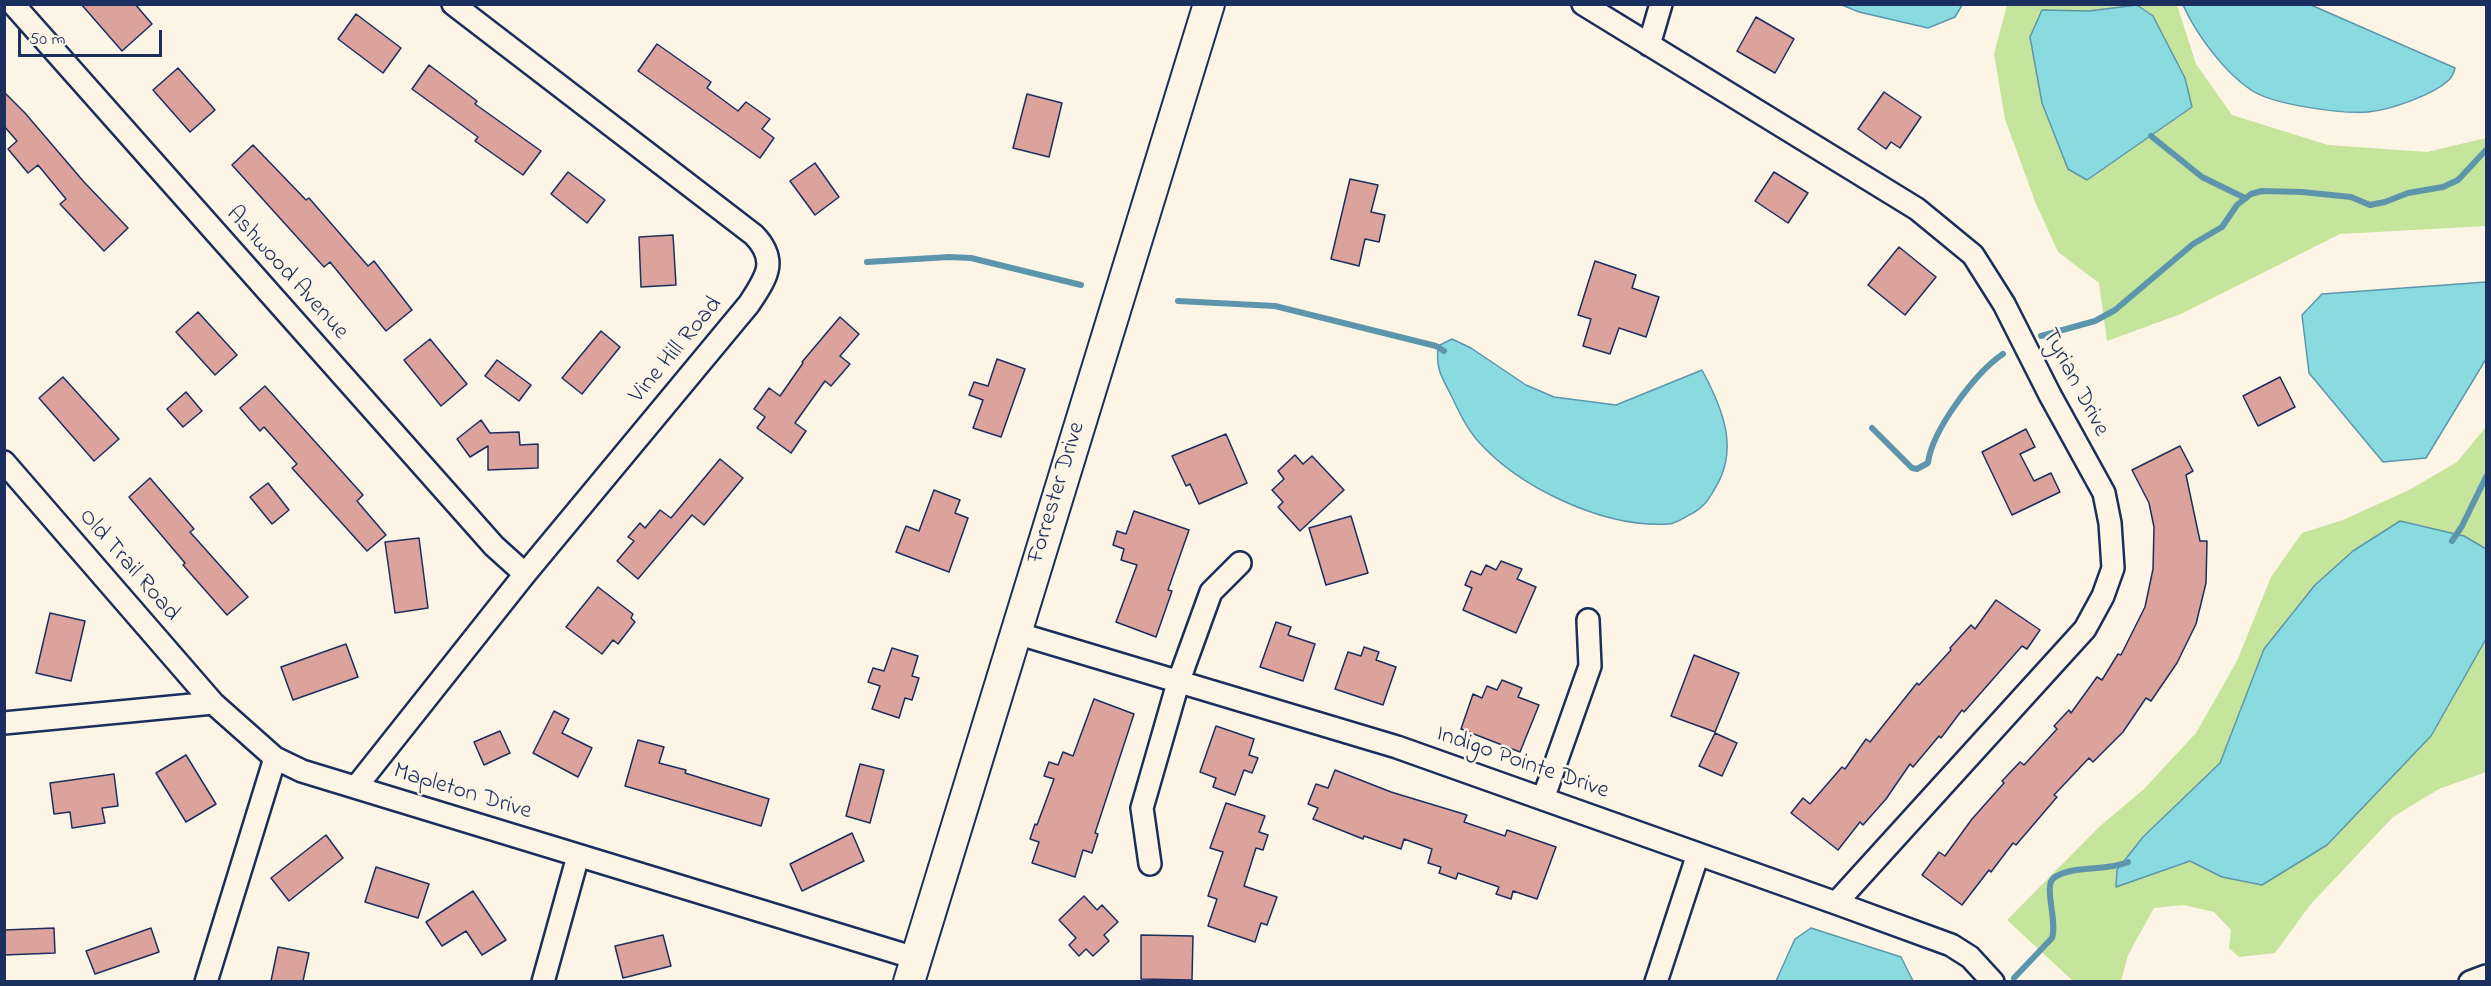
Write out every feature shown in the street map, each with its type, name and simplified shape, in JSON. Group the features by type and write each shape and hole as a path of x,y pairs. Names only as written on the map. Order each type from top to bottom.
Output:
{"street":[{"name":"Ashwood Avenue","path":"13,4 494,546 525,574"},
{"name":"Vine Hill Road","path":"356,787 525,574 749,304 768,270 768,253 754,235 453,4"},
{"name":"Forrester Drive","path":"912,970 1209,4"},
{"name":"Tyrian Drive","path":"1583,4 1917,209 1973,255 2004,304 2050,395 2104,493 2110,523 2113,568 2103,596 2085,629 1836,903"},
{"path":"1648,45 1660,4"},
{"name":"Old Trail Road","path":"4,462 213,703"},
{"path":"1150,864 1142,808 1178,683 1211,592 1240,563"},
{"path":"1543,799 1590,666 1588,620"},
{"name":"Indigo Pointe Drive","path":"1016,633 1397,747 1836,903 1951,945 1970,957 1993,981"},
{"path":"4,723 213,703"},
{"name":"Mapleton Drive","path":"213,703 275,758 302,771 578,856 912,970"},
{"path":"206,981 275,758"},
{"path":"1656,981 1698,854"},
{"path":"543,981 578,856"},
{"path":"2470,981 2487,976"}],"green space":[{"path":"2007,5 2177,5 2196,64 2232,115 2328,145 2427,152 2486,138 2486,226 2340,234 2181,314 2107,341 2099,283 2058,252 2036,204 2005,119 1994,54"},
{"path":"2486,427 2486,549 2464,536 2264,649 2220,763 2143,837 2117,870 2117,887 2190,861 2222,877 2474,658 2486,639 2486,772 2439,789 2393,817 2310,905 2275,953 2239,957 2229,948 2231,930 2214,912 2184,905 2154,908 2128,955 2121,981 2073,981 2007,920 2100,826 2143,790 2196,733 2237,661 2271,577 2302,533 2343,520 2411,489 2457,462"}],"water":[{"path":"1842,5 1962,5 1955,17 1928,28 1859,12"},
{"path":"2137,5 2153,16 2185,78 2192,107 2087,180 2068,169 2042,103 2030,37 2042,10 2089,11"},
{"path":"2183,5 2311,5 2455,68 2449,80 2433,91 2411,101 2377,111 2342,112 2291,104 2251,90 2231,73 2203,40"},
{"path":"2486,282 2486,359 2426,458 2383,462 2309,373 2302,315 2322,294"},
{"path":"1452,339 1471,348 1526,385 1554,397 1616,405 1702,370 1722,415 1726,430 1726,460 1722,475 1714,490 1697,511 1678,521 1671,524 1643,524 1591,512 1539,489 1495,458 1466,425 1442,378 1439,367 1438,346"},
{"path":"2400,521 2464,536 2486,549 2486,639 2431,736 2327,845 2262,885 2222,877 2190,861 2116,887 2117,870 2143,837 2220,763 2264,649 2315,585 2353,551"},
{"path":"1811,928 1901,957 1913,981 1776,981 1795,939"}],"building":[{"path":"81,4 135,4 152,24 122,51"},
{"path":"356,14 401,48 383,73 338,39"},
{"path":"1756,17 1794,39 1775,73 1737,51"},
{"path":"657,44 711,82 707,88 738,111 746,102 770,119 762,129 774,138 760,158 638,71"},
{"path":"429,65 477,101 475,104 541,151 523,175 475,141 478,137 412,89"},
{"path":"178,68 215,110 190,132 153,90"},
{"path":"4,92 128,228 104,251 60,204 66,199 38,165 28,173 8,149 17,141 4,126"},
{"path":"1884,92 1921,117 1900,148 1891,142 1886,149 1858,129"},
{"path":"1027,94 1062,103 1049,157 1013,148"},
{"path":"253,145 306,200 309,198 368,266 374,261 412,310 386,331 330,262 324,267 232,165"},
{"path":"815,163 839,197 815,215 790,181"},
{"path":"568,172 605,200 587,223 551,194"},
{"path":"1774,172 1808,193 1788,223 1755,201"},
{"path":"1350,179 1378,185 1371,212 1385,215 1379,242 1365,239 1359,266 1331,259"},
{"path":"673,235 676,285 641,287 639,237"},
{"path":"1899,247 1936,277 1905,315 1868,285"},
{"path":"1595,261 1636,275 1632,288 1659,297 1646,337 1619,328 1610,354 1583,346 1591,319 1578,315"},
{"path":"198,312 237,355 215,375 176,332"},
{"path":"840,317 859,334 840,356 850,364 831,386 825,381 795,423 806,431 791,453 757,428 765,417 754,409 769,388 780,396 802,362"},
{"path":"601,331 620,347 582,394 562,378"},
{"path":"430,339 467,384 441,406 404,360"},
{"path":"997,359 1025,369 1001,437 973,428 983,400 969,395 974,382 988,386"},
{"path":"497,360 531,385 519,401 485,376"},
{"path":"63,377 119,439 94,461 39,398"},
{"path":"2280,377 2295,407 2258,426 2243,396"},
{"path":"265,386 363,495 357,501 386,535 367,551 292,468 297,464 264,427 260,431 240,408"},
{"path":"186,392 202,411 183,427 167,409"},
{"path":"481,420 490,433 519,432 520,445 538,444 538,468 488,470 488,446 470,457 457,439"},
{"path":"2026,429 2035,447 2020,454 2034,481 2051,473 2060,492 2012,515 1982,452"},
{"path":"1226,434 1247,483 1199,504 1190,484 1186,486 1172,456"},
{"path":"2180,446 2193,471 2186,475 2200,541 2207,541 2206,583 2196,624 2177,663 2151,701 2146,698 2123,732 2093,762 2089,758 2054,795 2057,797 2016,845 2013,843 1991,872 1989,870 1962,905 1922,875 1939,852 1945,856 1972,819 2004,783 2002,781 2020,762 2024,765 2057,729 2054,726 2069,710 2071,713 2097,677 2102,680 2118,654 2121,655 2145,607 2153,569 2154,527 2149,503 2132,470"},
{"path":"1295,455 1303,464 1312,456 1344,490 1300,531 1278,507 1283,502 1272,490 1284,479 1278,471"},
{"path":"720,459 743,478 704,525 692,515 638,579 617,561 634,541 628,537 640,523 645,528 660,510 671,518"},
{"path":"150,478 194,529 190,532 248,597 227,615 183,565 185,563 129,497"},
{"path":"268,483 289,510 272,524 250,497"},
{"path":"934,490 960,500 955,513 968,518 949,572 896,552 906,526 919,531"},
{"path":"1134,511 1189,530 1168,590 1172,591 1156,637 1116,622 1137,565 1121,560 1124,549 1113,545 1117,531 1126,534"},
{"path":"1351,516 1368,573 1326,585 1309,528"},
{"path":"419,538 428,608 395,613 385,542"},
{"path":"1501,561 1522,569 1517,579 1536,587 1516,633 1463,610 1472,588 1465,585 1471,571 1481,575 1486,565 1496,570"},
{"path":"598,587 633,614 631,618 635,622 618,644 613,640 602,654 566,627"},
{"path":"1996,600 2040,630 2027,649 2022,646 1913,767 1910,764 1886,799 1863,825 1860,822 1838,850 1791,813 1803,798 1810,804 1842,767 1845,769 1866,739 1870,742 1917,683 1919,685 1971,625 1975,629"},
{"path":"50,613 85,621 71,681 36,673"},
{"path":"1276,622 1291,627 1288,635 1315,644 1303,681 1260,667"},
{"path":"346,644 358,677 293,700 281,667"},
{"path":"1364,647 1379,652 1376,660 1396,667 1383,705 1335,689 1348,652 1361,656"},
{"path":"892,648 918,656 912,676 919,678 912,700 905,698 899,718 872,709 880,686 868,682 873,668 884,671"},
{"path":"1694,655 1739,673 1715,732 1671,716"},
{"path":"1502,680 1522,688 1518,697 1539,705 1520,752 1461,729 1473,694 1482,698 1487,686 1497,690"},
{"path":"1094,699 1134,714 1095,833 1098,834 1092,853 1083,850 1075,877 1032,863 1039,842 1030,839 1054,779 1044,776 1049,762 1058,765 1063,752 1073,756"},
{"path":"554,711 569,719 562,733 592,748 578,777 533,753"},
{"path":"1216,726 1254,739 1249,755 1258,758 1252,773 1244,770 1235,795 1213,787 1216,778 1200,772"},
{"path":"500,731 510,753 484,765 474,742"},
{"path":"1715,733 1737,743 1722,776 1699,766"},
{"path":"638,740 664,747 659,763 769,799 761,826 625,786"},
{"path":"186,755 216,804 186,822 156,773"},
{"path":"860,764 884,770 870,823 846,816"},
{"path":"1335,770 1391,792 1467,815 1464,822 1505,836 1507,830 1556,847 1537,899 1513,891 1511,899 1496,894 1499,887 1458,873 1456,879 1439,873 1441,867 1428,863 1432,849 1404,839 1401,849 1364,836 1363,839 1313,819 1318,808 1308,804 1316,784 1328,788"},
{"path":"114,774 118,806 102,808 105,823 72,828 70,812 54,814 50,783"},
{"path":"1226,803 1265,816 1259,832 1268,835 1263,850 1256,848 1244,886 1277,897 1267,925 1261,923 1255,942 1208,926 1217,899 1208,896 1223,852 1210,848"},
{"path":"852,833 864,861 802,891 790,864"},
{"path":"326,835 343,858 289,901 271,878"},
{"path":"376,867 429,884 418,918 365,902"},
{"path":"473,891 506,940 482,955 466,931 442,946 426,922"},
{"path":"1084,896 1097,910 1102,905 1118,922 1104,935 1109,941 1093,956 1086,949 1079,956 1069,945 1076,938 1059,920"},
{"path":"54,928 55,953 4,955 4,930"},
{"path":"151,928 159,952 95,974 86,951"},
{"path":"663,935 671,966 623,978 615,946"},
{"path":"1141,935 1193,936 1192,980 1141,979"},
{"path":"278,947 309,953 303,981 271,981"}],"waterway":[{"path":"2151,136 2202,177 2245,198"},
{"path":"2041,336 2095,321 2115,310 2193,244 2222,227 2237,205 2251,194 2262,191 2302,192 2351,197 2370,205 2408,193 2443,187 2458,180 2486,150"},
{"path":"867,262 949,257 971,258 1081,285"},
{"path":"1178,301 1275,306 1436,346 1444,351"},
{"path":"1872,428 1912,468 1917,469 1928,463 1938,435 1957,403 1980,374 2003,354"},
{"path":"2452,541 2486,477"},
{"path":"2014,978 2052,938 2051,881 2064,873 2110,867 2128,862"}]}
